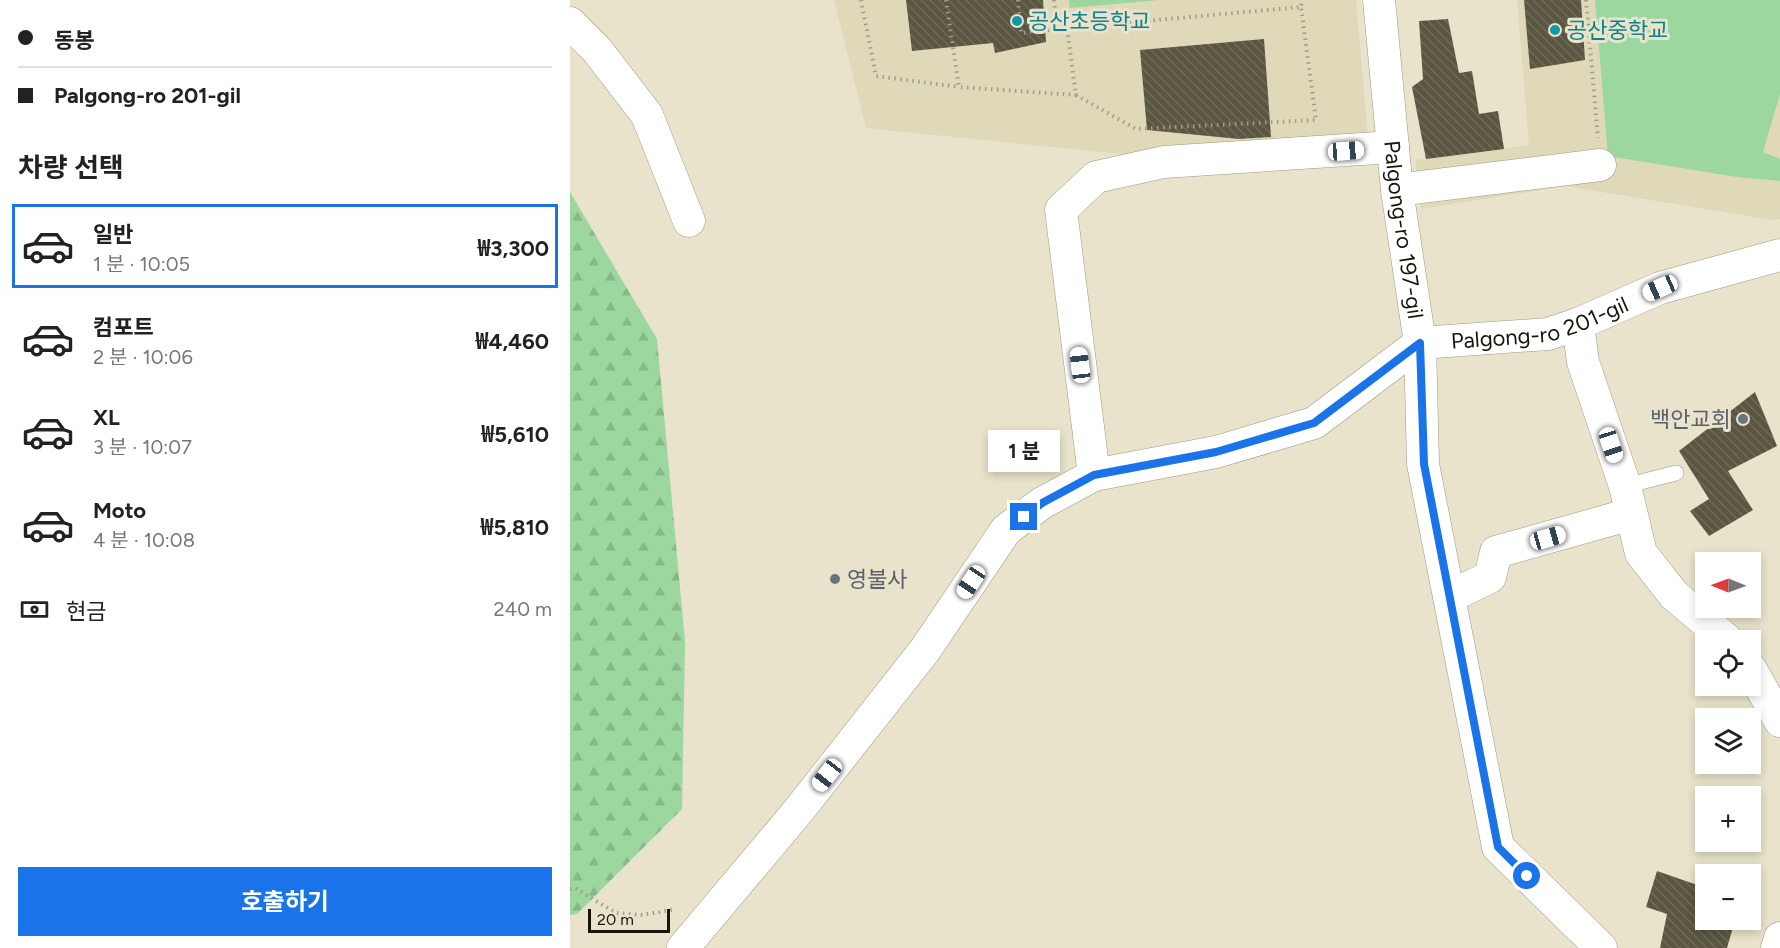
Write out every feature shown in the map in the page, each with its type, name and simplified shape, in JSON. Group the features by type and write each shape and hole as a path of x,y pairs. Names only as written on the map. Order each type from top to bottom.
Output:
{"street":[{"name":"Palgong-ro 197-gil","path":"1379,0 1397,190 1420,343 1424,464 1498,847 1600,948"},
{"path":"570,23 597,50 647,115 689,221"},
{"path":"1094,475 1061,210 1096,177 1164,162 1394,147"},
{"path":"1397,190 1600,165"},
{"name":"Palgong-ro 201-gil","path":"683,948 799,810 925,650 1006,530 1042,503 1094,475 1216,452 1314,423 1420,343 1548,334 1578,324 1660,288 1780,255"},
{"path":"1578,324 1583,362 1628,500 1641,553 1674,595 1715,630"},
{"path":"1449,597 1490,577 1496,552 1628,500"},
{"path":"1761,687 1780,721"},
{"path":"1777,948 1780,938"}],"lane":[{"path":"1628,500 1676,473"}],"path":[{"path":"861,0 876,76 959,87 1076,95 1136,129 1316,120 1301,7 1302,0"},
{"path":"946,0 959,87"},
{"path":"1018,0 1021,33 1301,7"},
{"path":"1054,0 1057,29"},
{"path":"1586,0 1600,165"},
{"path":"1067,28 1076,95"},
{"path":"570,889 575,888 616,913 643,915 686,909 702,912 718,907"}],"shaded area":[{"path":"834,0 1356,0 1369,149 1121,154 866,128"},
{"path":"1517,0 1780,0 1780,219 1772,220 1565,186 1421,209 1415,160 1529,145"}],"green space":[{"path":"1069,0 1159,0 1070,8"},
{"path":"1595,0 1780,0 1780,94 1763,152 1780,159 1780,181 1737,177 1608,156"},
{"path":"570,192 657,339 685,642 682,809 577,914 570,915"}],"building":[{"path":"906,0 1043,0 1046,42 995,53 993,43 912,51"},
{"name":"공산중학교","path":"1524,0 1581,0 1585,60 1530,69"},
{"path":"1448,19 1459,73 1472,71 1479,114 1498,111 1504,149 1426,159 1412,87 1423,79 1419,21"},
{"path":"1264,39 1271,137 1239,139 1147,130 1140,50"},
{"name":"백안교회","path":"1755,392 1777,446 1728,471 1753,510 1709,536 1690,511 1709,499 1679,451"},
{"path":"1657,871 1695,884 1695,930 1732,930 1727,948 1660,948 1667,914 1646,907"}],"place":[{"name":"공산초등학교","path":"1017,21"},
{"name":"공산중학교","path":"1555,30"},
{"name":"백안교회","path":"1743,419"},
{"name":"영불사","path":"835,579"}],"route":[{"path":"1024,517 1042,503 1094,475 1216,452 1314,423 1420,343 1424,464 1498,847 1527,876"}]}
